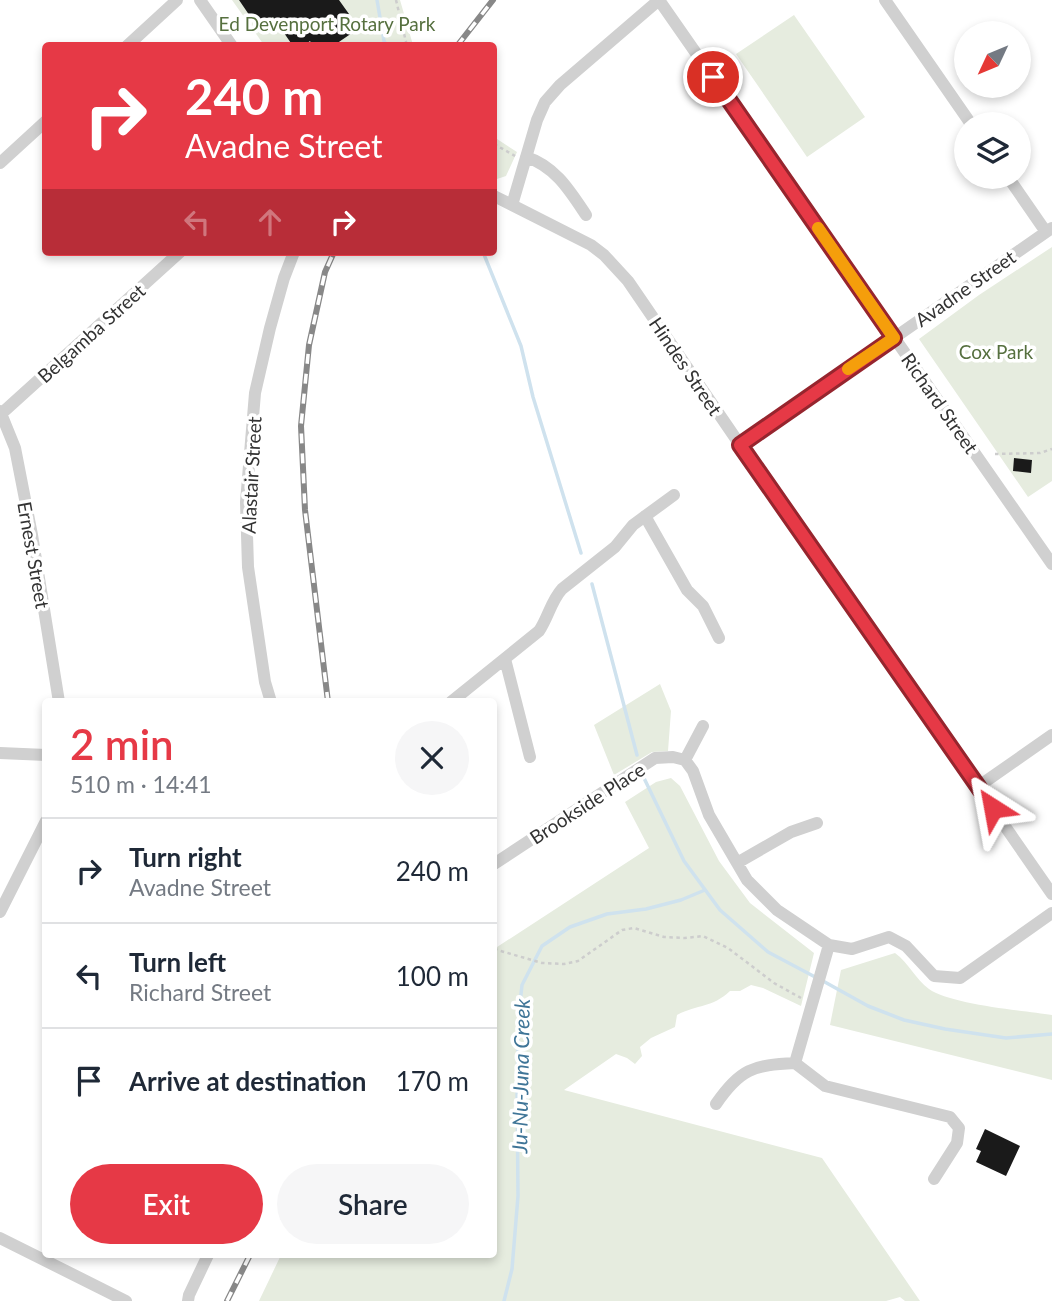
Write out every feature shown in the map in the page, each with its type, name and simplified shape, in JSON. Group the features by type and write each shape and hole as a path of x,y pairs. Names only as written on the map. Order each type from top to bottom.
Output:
{"street":[{"path":"131,42 177,0"},
{"path":"200,0 229,42"},
{"path":"512,205 537,120 545,102 560,85 659,0"},
{"name":"Richard Street","path":"659,0 1052,564"},
{"path":"885,0 963,112"},
{"path":"0,163 42,125"},
{"path":"526,159 538,161 562,179 586,215"},
{"path":"1017,189 1049,230"},
{"name":"Hindes Street","path":"497,198 591,245 614,264 628,281 1052,894"},
{"name":"Avadne Street","path":"740,445 1049,230"},
{"name":"Belgamba Street","path":"1,412 176,256"},
{"name":"Alastair Street","path":"270,698 265,682 248,567 246,502 255,393 270,328 292,256"},
{"name":"Ernest Street","path":"1,412 3,428 15,448 58,698"},
{"path":"457,698 539,631 556,595 562,589 615,547 633,525 674,495"},
{"path":"645,516 687,590 703,606 719,638"},
{"path":"505,659 530,757"},
{"path":"703,726 685,760 693,771 709,815 747,880 776,910 829,945 852,950 889,937 906,946 934,975 960,978 1052,913"},
{"path":"978,786 1052,735"},
{"path":"0,753 42,755"},
{"name":"Brookside Place","path":"497,862 655,758 673,757 685,760"},
{"path":"737,863 792,832 817,823"},
{"path":"0,912 42,829"},
{"path":"795,1063 829,945"},
{"path":"716,1104 737,1077 752,1069 770,1064 795,1063 825,1086 950,1117 959,1128 957,1143 934,1179"},
{"path":"0,1238 125,1301"},
{"path":"188,1301 207,1258"}],"path":[{"path":"396,0 406,42"},
{"path":"497,146 509,154 526,159"},
{"path":"995,454 1040,453 1052,449"},
{"path":"497,950 542,963 564,964 578,961 622,930 634,928 664,937 703,936 728,948 774,983 811,1004"}],"green space":[{"name":"Ed Devenport Rotary Park","path":"232,0 400,0 412,42 262,42"},
{"path":"794,15 865,117 807,157 736,54"},
{"path":"497,139 517,152 506,176 497,179"},
{"name":"Cox Park","path":"1052,247 1052,481 1028,497 919,339"},
{"path":"660,684 671,711 668,751 652,752 614,775 594,725"},
{"path":"671,778 680,786 719,861 750,903 814,953 801,1006 751,985 740,991 730,991 711,1003 677,1015 675,1027 651,1038 640,1047 642,1056 635,1064 616,1054 564,1090 822,1158 920,1301 905,1301 900,1297 886,1301 259,1301 280,1258 497,1258 497,947 649,848 625,802 656,782"},
{"path":"895,953 924,985 939,994 988,1006 1052,1015 1052,1080 830,1025 841,970"}],"building":[{"path":"239,0 339,0 349,14 342,18 352,33 339,42 290,42 273,17 258,28"},
{"path":"1014,458 1032,460 1031,473 1013,471"},
{"path":"985,1129 1020,1146 1006,1176 976,1162 981,1151 976,1149"}],"waterway":[{"path":"377,0 385,42"},
{"path":"485,256 521,346 533,397 581,553"},
{"path":"592,584 637,755"},
{"path":"643,776 684,861 720,910 768,952 817,978"},
{"name":"Ju-Nu-Juna Creek","path":"504,1301 512,1269 518,1196 517,1083 522,985 542,946 570,927 607,914 646,909 681,900 705,890"},
{"path":"823,981 868,1006 904,1020 1006,1038 1052,1034"}],"railway":[{"path":"460,42 493,0"},
{"path":"328,698 305,510 301,426 309,345 325,272 332,256"},
{"path":"227,1301 248,1258"}],"slow traffic":[{"path":"818,228 894,338 848,369"}],"route":[{"path":"713,77 894,338 740,445 993,808"}]}
